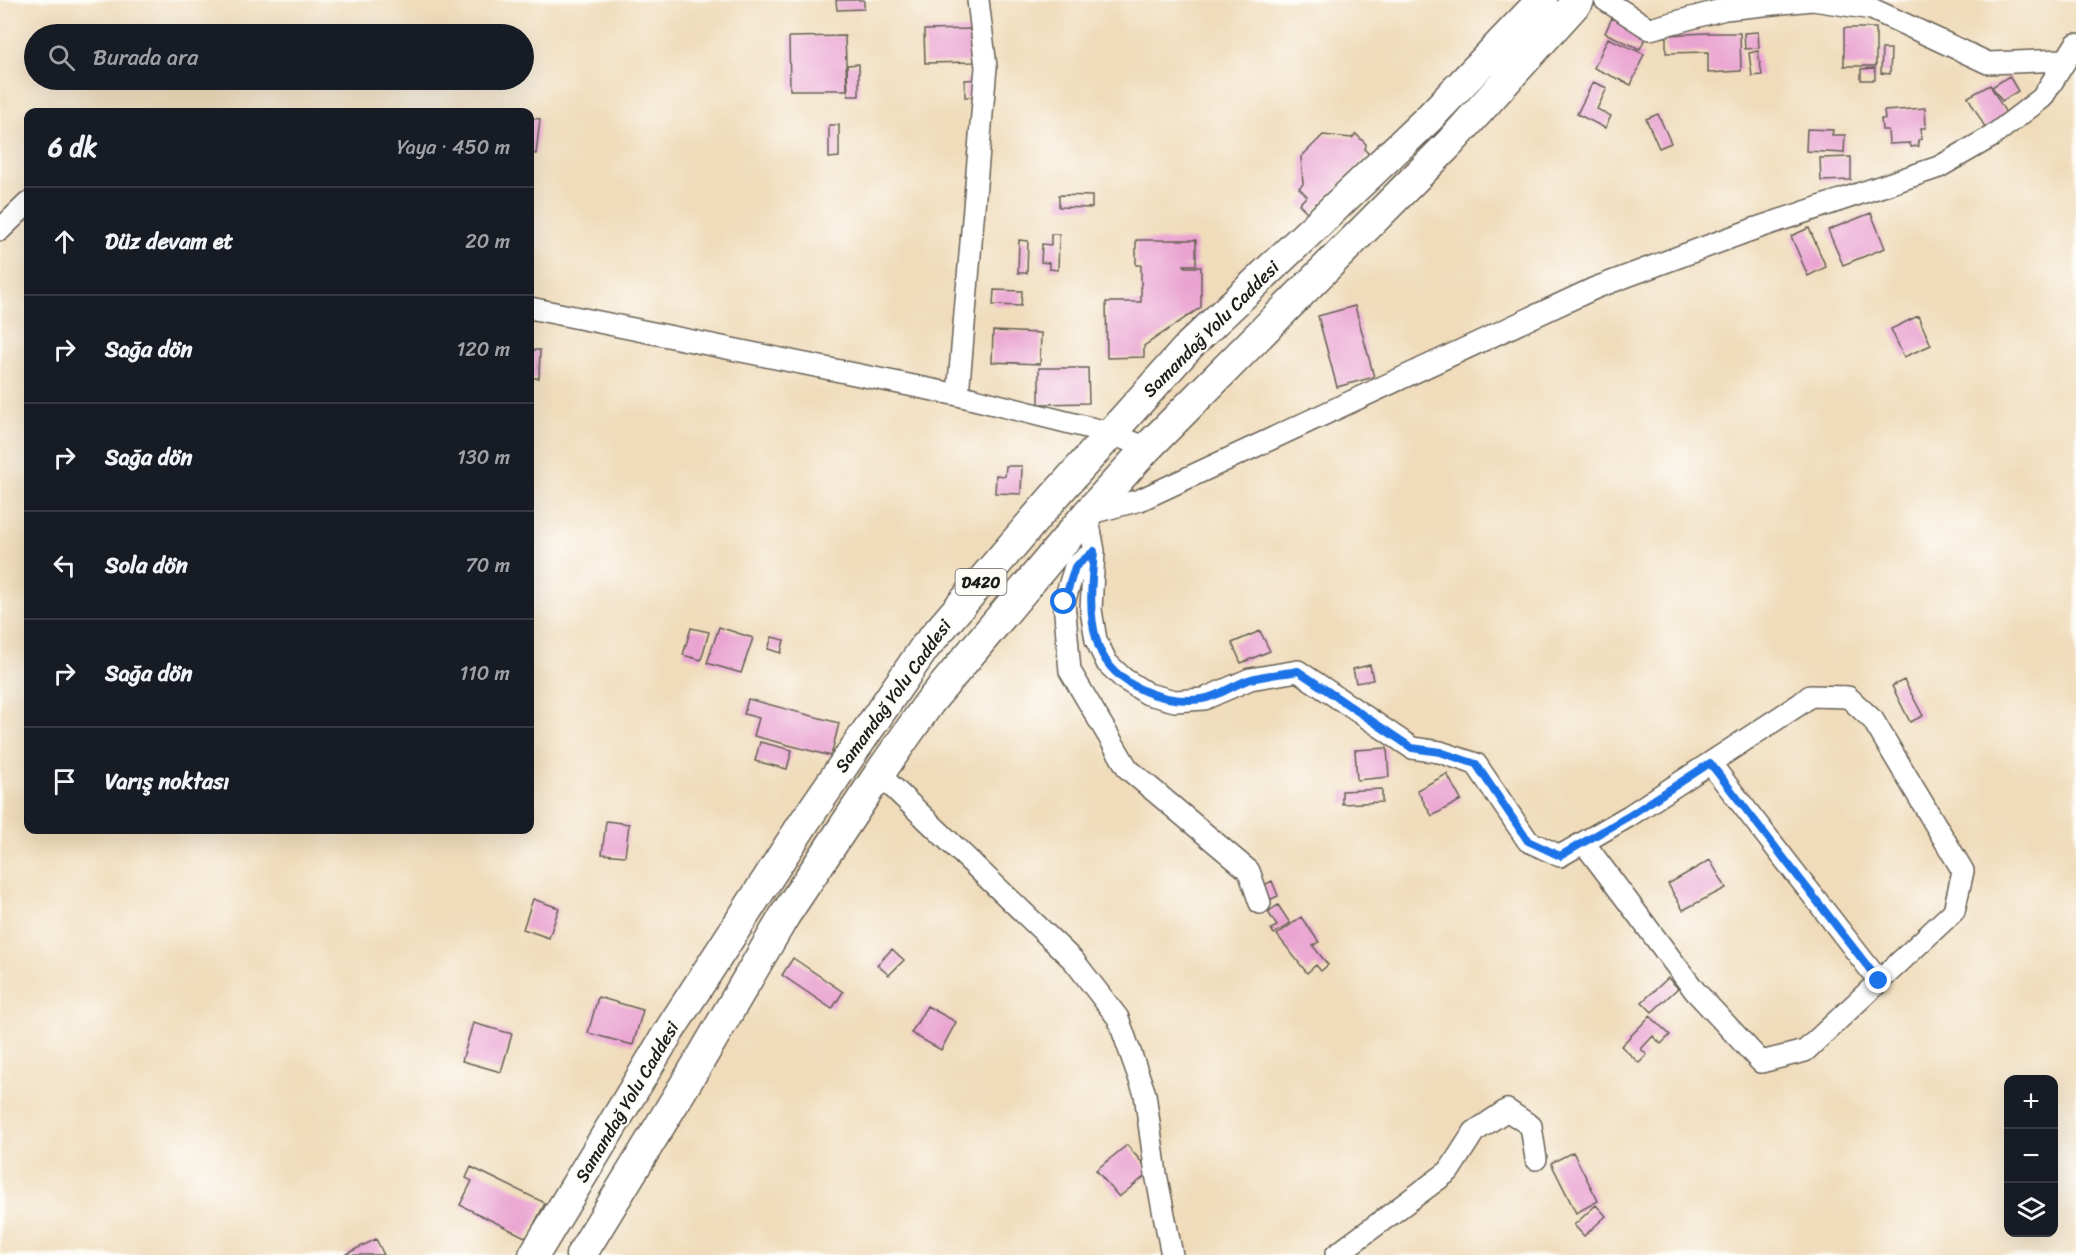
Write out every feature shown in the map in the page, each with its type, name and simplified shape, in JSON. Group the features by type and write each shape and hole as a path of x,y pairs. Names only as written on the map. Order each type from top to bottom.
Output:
{"highway":[{"name":"Samandağ Yolu Caddesi","path":"534,1255 677,1018 805,821 918,657 1110,433 1190,345 1430,117 1542,0"},
{"name":"Samandağ Yolu Caddesi","path":"581,1255 704,1054 785,915 928,703 1087,514 1147,448 1449,144 1579,0"}],"street":[{"path":"958,395 986,67 978,0"},
{"path":"1605,0 1650,29 1725,9 1812,0 1872,9 1988,63 2070,52"},
{"path":"1584,843 1695,991 1761,1062 1805,1051 1954,911 1963,871 1873,720 1848,697 1809,696 1710,763 1560,856 1528,841 1476,764 1440,752 1412,748 1298,671 1250,680 1204,699 1175,701 1148,694 1124,679 1107,663 1096,640 1091,609 1094,551 1087,514 1140,500 1595,288 1751,230 1939,166 1991,137 2042,98 2070,52"},
{"path":"0,230 24,207"},
{"path":"534,309 958,395 1110,433 1147,448"},
{"path":"1094,551 1075,567 1064,602 1070,671 1128,769 1249,871 1260,903"},
{"path":"1710,763 1879,981"},
{"path":"879,774 1074,961 1118,1018 1144,1094 1156,1174 1172,1255"},
{"path":"1336,1255 1449,1171 1474,1132 1507,1110 1532,1126 1536,1159"}],"building":[{"path":"836,0 864,0 864,9 837,10"},
{"path":"1612,18 1647,34 1640,49 1605,33"},
{"path":"1844,28 1876,28 1876,66 1844,66"},
{"path":"974,29 975,62 925,63 924,30"},
{"path":"1758,32 1759,48 1745,49 1744,33"},
{"path":"1740,33 1741,71 1708,73 1708,52 1666,53 1666,35"},
{"path":"845,36 847,90 790,90 789,37"},
{"path":"1608,38 1644,54 1631,85 1594,68"},
{"path":"1882,49 1891,49 1890,74 1881,73"},
{"path":"1758,51 1762,75 1752,76 1749,53"},
{"path":"859,64 859,96 848,96 847,65"},
{"path":"1875,68 1875,80 1861,80 1861,69"},
{"path":"2009,76 2018,91 2002,101 1992,87"},
{"path":"981,79 982,97 965,97 965,80"},
{"path":"1593,82 1607,88 1597,109 1611,116 1605,128 1577,114"},
{"path":"1990,85 2008,117 1986,129 1968,97"},
{"path":"1925,108 1926,128 1921,128 1922,139 1918,140 1919,146 1911,147 1910,143 1889,144 1888,130 1882,130 1881,119 1885,119 1884,111"},
{"path":"1658,114 1671,143 1659,148 1646,119"},
{"path":"534,118 540,119 536,154 534,154"},
{"path":"829,125 839,125 839,157 829,158"},
{"path":"1807,129 1833,130 1832,135 1845,135 1844,153 1806,151"},
{"path":"1356,134 1366,144 1365,150 1369,154 1310,215 1299,204 1307,196 1299,188 1303,184 1301,157 1323,135 1352,138"},
{"path":"1851,157 1851,180 1821,181 1820,158"},
{"path":"1059,195 1092,196 1092,208 1059,207"},
{"path":"1871,213 1885,248 1843,265 1828,230"},
{"path":"1809,228 1826,267 1808,276 1791,236"},
{"path":"1051,234 1059,234 1058,270 1049,269 1049,263 1041,262 1042,244 1051,245"},
{"path":"1019,240 1028,241 1027,273 1018,273"},
{"path":"1136,240 1196,240 1196,265 1184,265 1185,267 1201,267 1201,307 1144,346 1144,357 1107,358 1106,302 1141,302 1141,265 1136,265"},
{"path":"994,290 1022,291 1021,306 993,305"},
{"path":"1355,306 1374,377 1337,387 1318,316"},
{"path":"1918,316 1931,345 1904,357 1891,329"},
{"path":"993,331 1041,333 1040,364 992,362"},
{"path":"534,350 540,350 539,378 534,378"},
{"path":"1039,368 1088,368 1089,403 1039,404"},
{"path":"1006,466 1022,466 1021,494 995,493 996,475 1005,476"},
{"path":"719,627 753,638 741,673 707,663"},
{"path":"691,628 709,632 701,660 683,655"},
{"path":"1260,631 1270,651 1241,663 1232,643"},
{"path":"772,637 784,640 781,653 768,649"},
{"path":"1370,665 1373,680 1356,683 1353,669"},
{"path":"1904,680 1923,716 1910,722 1892,686"},
{"path":"748,699 839,723 831,756 754,736 759,718 744,714"},
{"path":"760,742 792,750 787,769 755,761"},
{"path":"1387,748 1389,777 1357,780 1355,750"},
{"path":"1447,774 1461,800 1432,816 1417,790"},
{"path":"1382,789 1382,802 1342,804 1342,791"},
{"path":"606,821 629,824 625,856 602,854"},
{"path":"1710,860 1726,888 1683,910 1668,884"},
{"path":"1272,881 1278,896 1267,901 1260,887"},
{"path":"533,899 559,908 549,938 523,929"},
{"path":"1278,905 1290,923 1274,934 1271,929 1277,926 1268,912"},
{"path":"1301,917 1319,942 1313,946 1328,965 1321,971 1316,965 1307,973 1277,935"},
{"path":"892,949 904,960 889,975 877,965"},
{"path":"793,958 843,992 832,1009 782,975"},
{"path":"1668,978 1678,988 1652,1012 1642,1002"},
{"path":"598,997 643,1010 633,1045 588,1033"},
{"path":"927,1006 956,1022 941,1050 911,1033"},
{"path":"1650,1016 1670,1035 1661,1044 1653,1036 1641,1049 1647,1055 1639,1063 1621,1046"},
{"path":"473,1023 512,1034 501,1072 462,1061"},
{"path":"1127,1145 1150,1172 1119,1197 1096,1170"},
{"path":"1573,1152 1598,1201 1576,1213 1551,1163"},
{"path":"471,1167 545,1203 527,1238 460,1205 472,1181 466,1178"},
{"path":"1596,1205 1606,1216 1584,1236 1574,1225"},
{"path":"376,1239 384,1255 344,1255"}],"route":[{"path":"1064,602 1075,567 1094,551 1091,609 1096,640 1107,663 1124,679 1148,694 1175,701 1204,699 1250,680 1298,671 1412,748 1440,752 1476,764 1528,841 1560,856 1629,816 1710,763 1879,981"}]}
